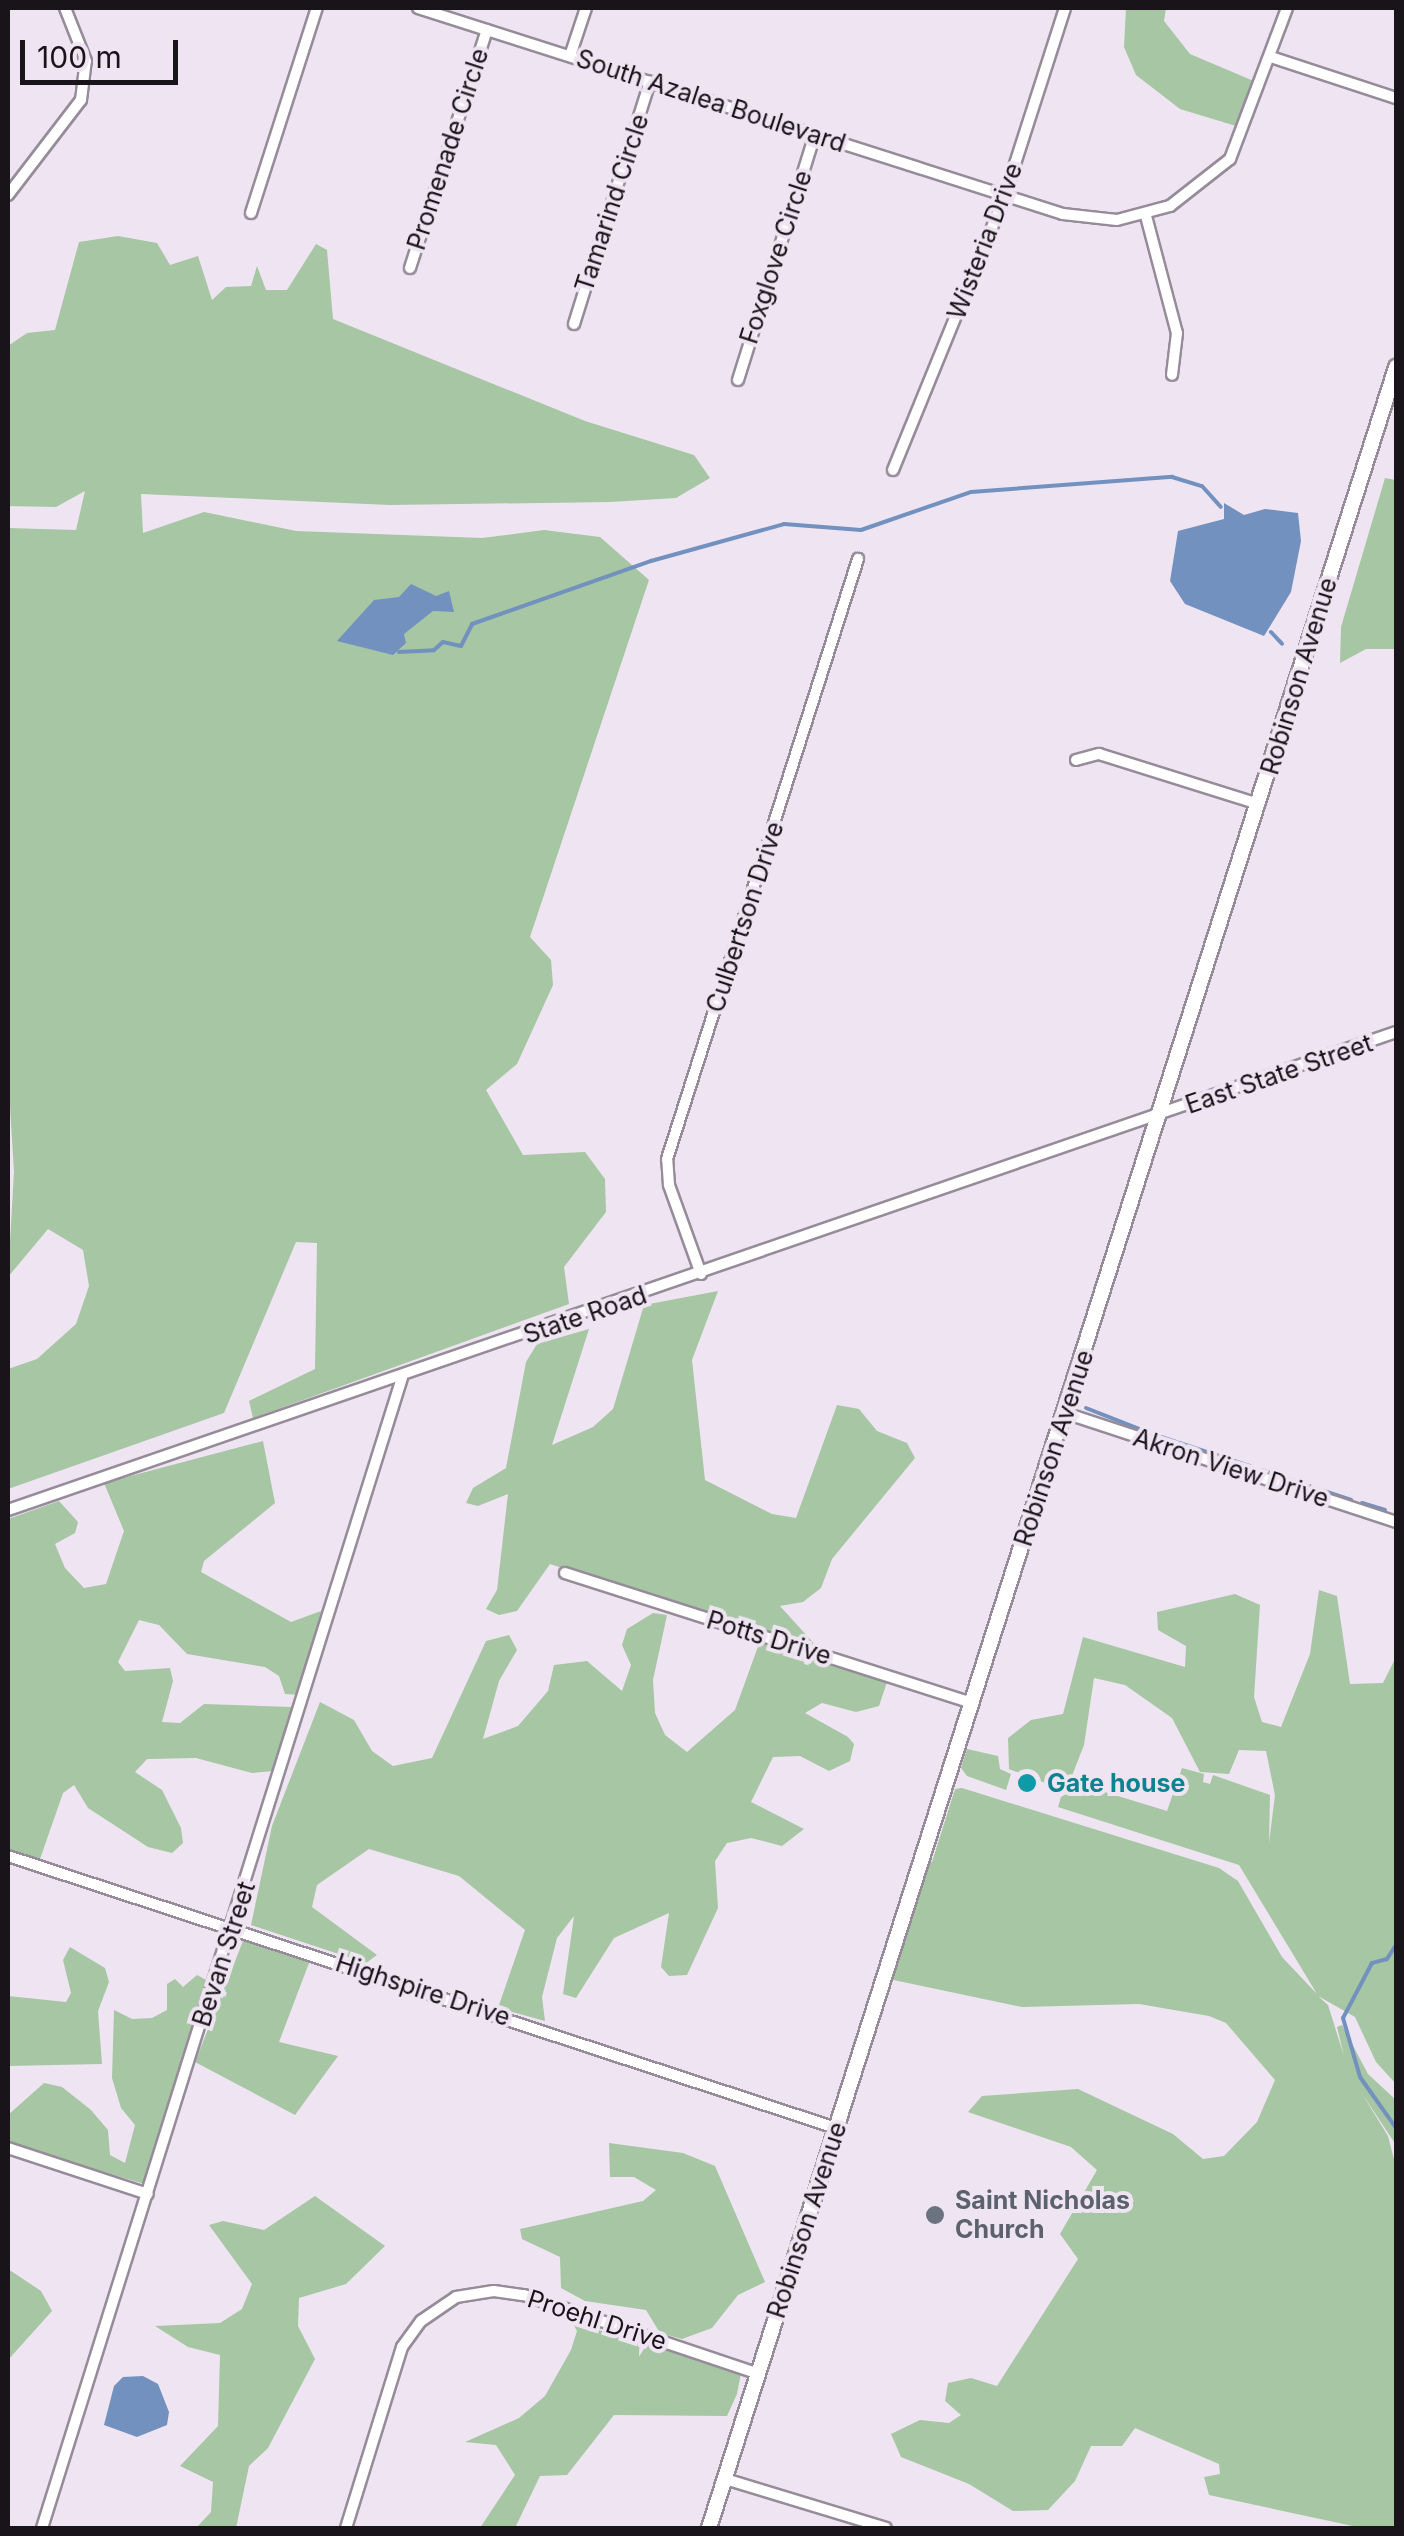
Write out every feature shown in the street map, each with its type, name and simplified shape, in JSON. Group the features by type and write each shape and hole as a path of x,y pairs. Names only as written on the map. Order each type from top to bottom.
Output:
{"main road":[{"name":"Robinson Avenue","path":"709,2528 1392,395 1396,367"}],"street":[{"path":"8,195 74,116 86,61 64,8"},
{"path":"251,213 317,8"},
{"name":"South Azalea Boulevard","path":"418,8 1080,217 1146,216"},
{"path":"570,56 586,8"},
{"name":"Wisteria Drive","path":"893,470 1004,195 1065,8"},
{"path":"1172,375 1177,333 1146,216 1188,196 1230,159 1271,58 1286,8"},
{"name":"Promenade Circle","path":"410,268 486,30"},
{"path":"1271,58 1396,98"},
{"name":"Tamarind Circle","path":"574,324 650,82"},
{"name":"Foxglove Circle","path":"738,380 815,135"},
{"name":"Culbertson Drive","path":"702,1274 669,1186 668,1160 858,560"},
{"path":"1076,760 1099,754 1259,804"},
{"name":"East State Street","path":"1161,1115 1396,1032"},
{"name":"State Road","path":"8,1510 1161,1115"},
{"name":"Bevan Street","path":"42,2528 402,1378"},
{"name":"Akron View Drive","path":"1066,1413 1396,1522"},
{"name":"Potts Drive","path":"564,1573 973,1703"},
{"name":"Highspire Drive","path":"8,1856 836,2128"},
{"path":"8,2148 148,2194"},
{"name":"Proehl Drive","path":"346,2528 402,2348 421,2321 456,2297 494,2290 524,2295 759,2374"},
{"path":"725,2480 886,2528"}],"green space":[{"path":"1126,8 1166,8 1164,21 1190,54 1256,82 1236,126 1180,109 1136,75 1124,47"},
{"path":"118,236 157,243 170,265 198,256 212,300 226,287 251,286 257,266 266,290 287,290 316,244 327,250 333,319 585,421 694,455 710,478 676,498 610,502 390,505 141,494 143,533 204,512 296,531 482,538 544,530 600,537 649,580 530,937 551,960 553,985 517,1064 486,1090 523,1155 585,1152 605,1179 606,1212 564,1267 569,1304 253,1418 249,1401 315,1369 317,1243 296,1242 224,1413 8,1489 8,1369 37,1359 76,1324 89,1286 83,1250 48,1229 8,1277 14,1172 8,1073 8,528 76,530 85,491 56,507 8,506 8,346 27,333 55,330 79,242"},
{"path":"1385,478 1396,480 1396,649 1366,649 1340,663 1341,627"},
{"path":"718,1291 692,1360 705,1480 772,1514 796,1518 837,1405 859,1409 877,1431 907,1443 915,1458 832,1559 821,1588 803,1602 780,1606 818,1648 550,1564 517,1611 499,1615 486,1609 497,1590 508,1494 478,1506 466,1503 473,1488 506,1468 526,1362 537,1344 589,1329 552,1445 593,1427 613,1409 644,1305"},
{"path":"263,1441 275,1503 204,1561 201,1572 291,1622 321,1611 300,1695 285,1694 279,1676 265,1667 187,1654 159,1625 139,1620 118,1662 125,1671 170,1668 173,1681 162,1722 180,1723 204,1704 292,1707 274,1771 252,1773 196,1758 147,1759 135,1772 162,1790 181,1828 183,1843 172,1853 148,1847 88,1808 74,1785 63,1793 40,1859 8,1849 8,1519 59,1501 78,1522 75,1533 55,1544 65,1568 84,1588 106,1584 124,1531 104,1483"},
{"path":"1319,1590 1337,1596 1350,1684 1383,1683 1396,1657 1396,2084 1376,2062 1355,2017 1318,1996 1328,2005 1344,2056 1337,2027 1342,2025 1368,2074 1396,2100 1396,2145 1361,2092 1388,2136 1396,2167 1396,2528 1362,2528 1209,2495 1204,2477 1220,2474 1219,2464 1135,2428 1122,2446 1091,2446 1075,2481 1048,2510 1013,2511 969,2484 901,2457 891,2434 920,2420 949,2423 961,2415 945,2401 948,2383 971,2378 997,2386 1078,2259 1060,2234 1097,2170 1071,2147 968,2112 982,2096 1078,2089 1173,2134 1203,2159 1224,2156 1257,2122 1275,2080 1226,2023 1209,2016 1139,2004 1022,2007 884,1978 921,1860 932,1862 955,1789 962,1788 1219,1868 1238,1881 1282,1957 1317,1994 1239,1865 1058,1807 1061,1797 1082,1785 1167,1811 1182,1768 1204,1774 1203,1782 1210,1784 1213,1775 1270,1795 1269,1843 1275,1795 1266,1751 1239,1750 1229,1774 1200,1772 1172,1718 1125,1685 1094,1678 1084,1745 1066,1791 1009,1769 1008,1738 1031,1720 1063,1714 1083,1637 1185,1667 1186,1646 1158,1630 1157,1612 1235,1594 1260,1605 1254,1697 1262,1722 1281,1727 1310,1654"},
{"path":"653,1613 667,1615 653,1680 655,1713 665,1735 687,1752 735,1710 760,1641 887,1682 879,1706 856,1712 822,1703 805,1713 848,1737 854,1744 850,1761 829,1771 800,1756 773,1757 751,1802 804,1829 782,1846 751,1838 727,1843 715,1861 718,1908 687,1975 669,1976 661,1967 669,1913 614,1938 576,1998 563,1994 574,1916 557,1938 542,1997 545,2021 498,2008 525,1930 459,1876 369,1849 317,1885 312,1907 377,1955 366,1963 251,1925 272,1826 320,1702 354,1720 372,1751 393,1766 432,1758 486,1641 509,1635 517,1650 499,1681 483,1739 518,1726 548,1691 554,1665 587,1661 622,1691 631,1665 622,1645 627,1629"},
{"path":"967,1749 998,1756 1000,1769 1011,1774 1006,1790 967,1776 961,1768"},
{"path":"245,1936 309,1963 279,2042 338,2056 295,2115 195,2062"},
{"path":"70,1947 105,1968 109,1982 98,2011 102,2064 8,2066 8,1996 66,2002 71,1993 63,1960"},
{"path":"197,1975 210,1982 148,2185 8,2144 8,2115 44,2083 62,2087 91,2110 108,2130 110,2155 125,2163 135,2125 121,2108 112,2078 114,2010 132,2019 152,2018 167,2010 167,1984 175,1979 183,1987"},
{"path":"609,2143 683,2153 715,2166 765,2282 738,2295 712,2328 682,2339 660,2333 646,2310 585,2301 561,2288 560,2257 522,2239 520,2229 643,2201 656,2190 634,2177 610,2177"},
{"path":"315,2196 385,2246 346,2284 299,2298 298,2326 315,2359 268,2448 249,2466 236,2528 196,2528 211,2512 213,2482 180,2466 218,2426 220,2355 188,2347 155,2326 220,2323 242,2309 252,2284 209,2225 223,2221 264,2230"},
{"path":"8,2269 41,2291 52,2311 8,2360"},
{"path":"572,2322 741,2373 737,2394 727,2416 614,2415 567,2475 540,2476 515,2528 480,2528 515,2475 496,2445 465,2442 519,2418 545,2396 571,2350 577,2331"}],"water":[{"path":"1224,503 1244,515 1265,509 1298,513 1301,541 1291,592 1264,636 1185,604 1170,581 1178,531 1224,519"},
{"path":"411,584 436,596 449,591 454,612 433,611 404,634 406,643 393,655 337,641 374,600 399,597"},
{"path":"143,2376 158,2384 169,2412 167,2425 137,2437 104,2425 114,2386 123,2377"}],"waterway":[{"path":"399,652 434,650 443,642 461,646 472,624 651,561 784,524 861,530 971,492 1172,477 1202,486 1221,507"},
{"path":"1271,632 1282,644"},
{"path":"1086,1408 1139,1429"},
{"path":"1158,1436 1250,1466"},
{"path":"1261,1470 1351,1500"},
{"path":"1362,1503 1385,1510"},
{"path":"1396,1945 1387,1959 1372,1963 1343,2018 1360,2077 1396,2128"}],"place":[{"name":"Gate house","path":"1027,1783"},
{"name":"Saint Nicholas Church","path":"935,2215"}]}
